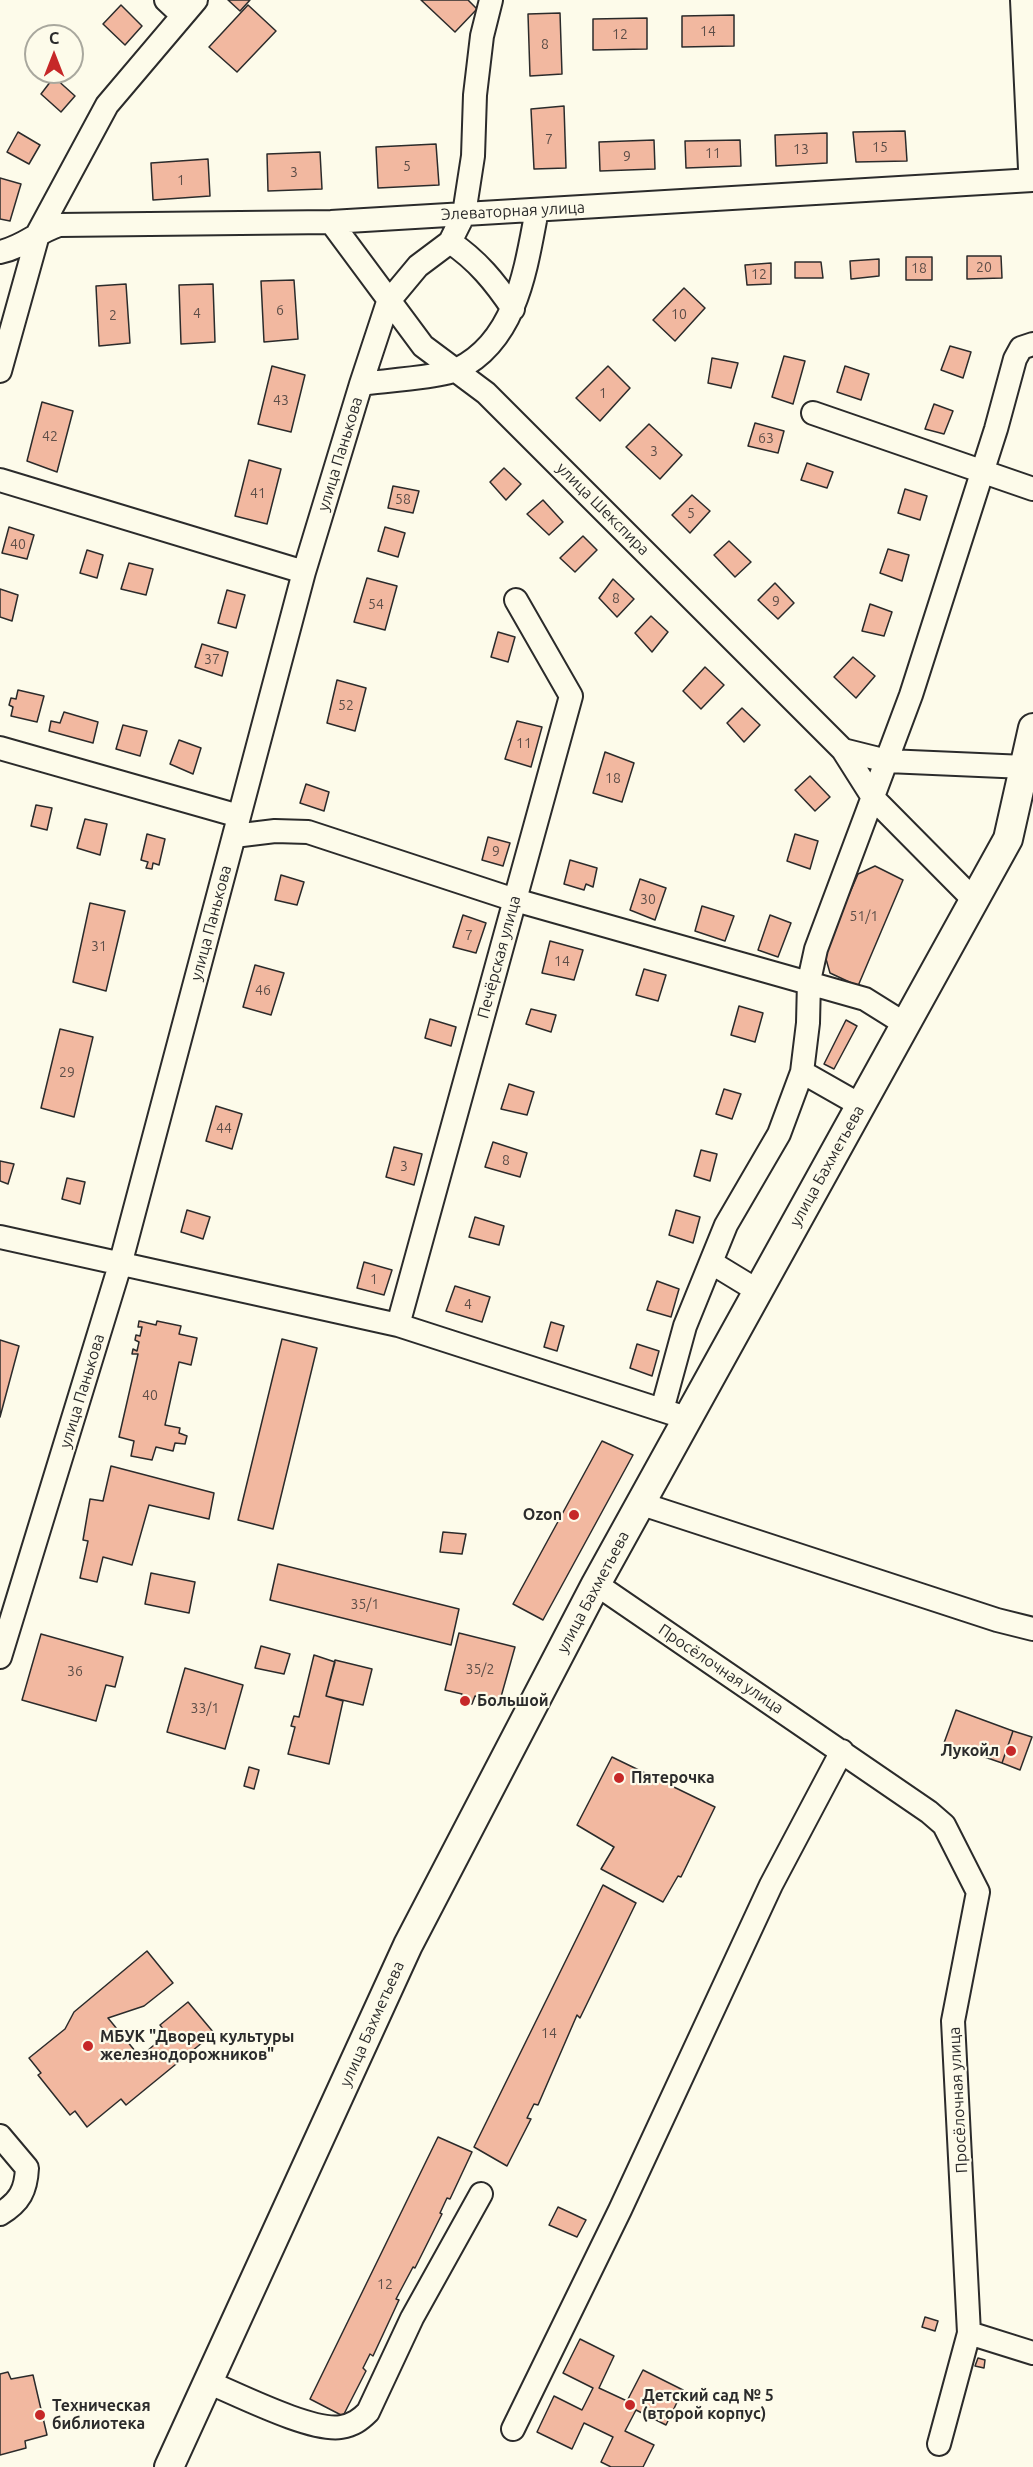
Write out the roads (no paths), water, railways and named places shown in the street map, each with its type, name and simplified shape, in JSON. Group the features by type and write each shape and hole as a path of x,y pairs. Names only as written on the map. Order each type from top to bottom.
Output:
{"main road":[{"path":"1025,0 1033,169"},
{"name":"улица Бахметьева","path":"169,2467 210,2383 408,1945 596,1584 642,1504 675,1414 758,1291 1008,838 1026,767 1033,728"},
{"path":"1008,838 1033,817"}],"street":[{"name":"улица Панькова","path":"0,1656 120,1265 304,572 361,384 388,302 418,266 450,242 464,214 472,156 475,95 482,36 491,0"},
{"path":"0,371 39,231 107,105 181,5"},
{"name":"Элеваторная улица","path":"0,252 17,249 39,231 59,225 331,222 1033,180"},
{"path":"361,384 456,370 486,349 513,309 525,276 537,210"},
{"name":"улица Шекспира","path":"331,222 388,302 423,346 486,393 843,750 874,799 974,900"},
{"path":"450,242 471,256 495,282 513,309"},
{"path":"0,1237 398,1325 675,1414 685,1326 726,1225 741,1195 779,1134 802,1072 808,1023 809,981 816,949 887,761 982,472 1015,359 1022,348 1033,344"},
{"path":"813,413 1033,489"},
{"path":"0,480 304,572"},
{"name":"Печёрская улица","path":"398,1325 571,696 516,600"},
{"path":"0,748 236,826 308,832 515,900 809,981 865,999 905,1024"},
{"path":"843,750 887,761 1026,767"},
{"path":"802,1072 860,1105"},
{"path":"712,1263 758,1291"},
{"path":"642,1504 997,1620 1033,1629"},
{"name":"Просёлочная улица","path":"596,1584 842,1750 929,1812 944,1825 978,1892 953,2021 969,2333 939,2444"},
{"path":"513,2429 620,2210 771,1885 842,1750"},
{"path":"0,2136 27,2168 26,2186 18,2202 0,2214"},
{"path":"210,2383 318,2425 339,2428 357,2423 368,2412 412,2318 481,2194"},
{"path":"969,2333 1033,2353"}],"place":[{"name":"Ozon","path":"574,1515"},
{"name":"Большой","path":"465,1701"},
{"name":"Лукойл","path":"1011,1751"},
{"name":"Пятерочка","path":"619,1778"},
{"name":"МБУК \"Дворец культуры железнодорожников\"","path":"88,2046"},
{"name":"Детский сад № 5 (второй корпус)","path":"630,2405"},
{"name":"Техническая библиотека","path":"40,2415"}]}
